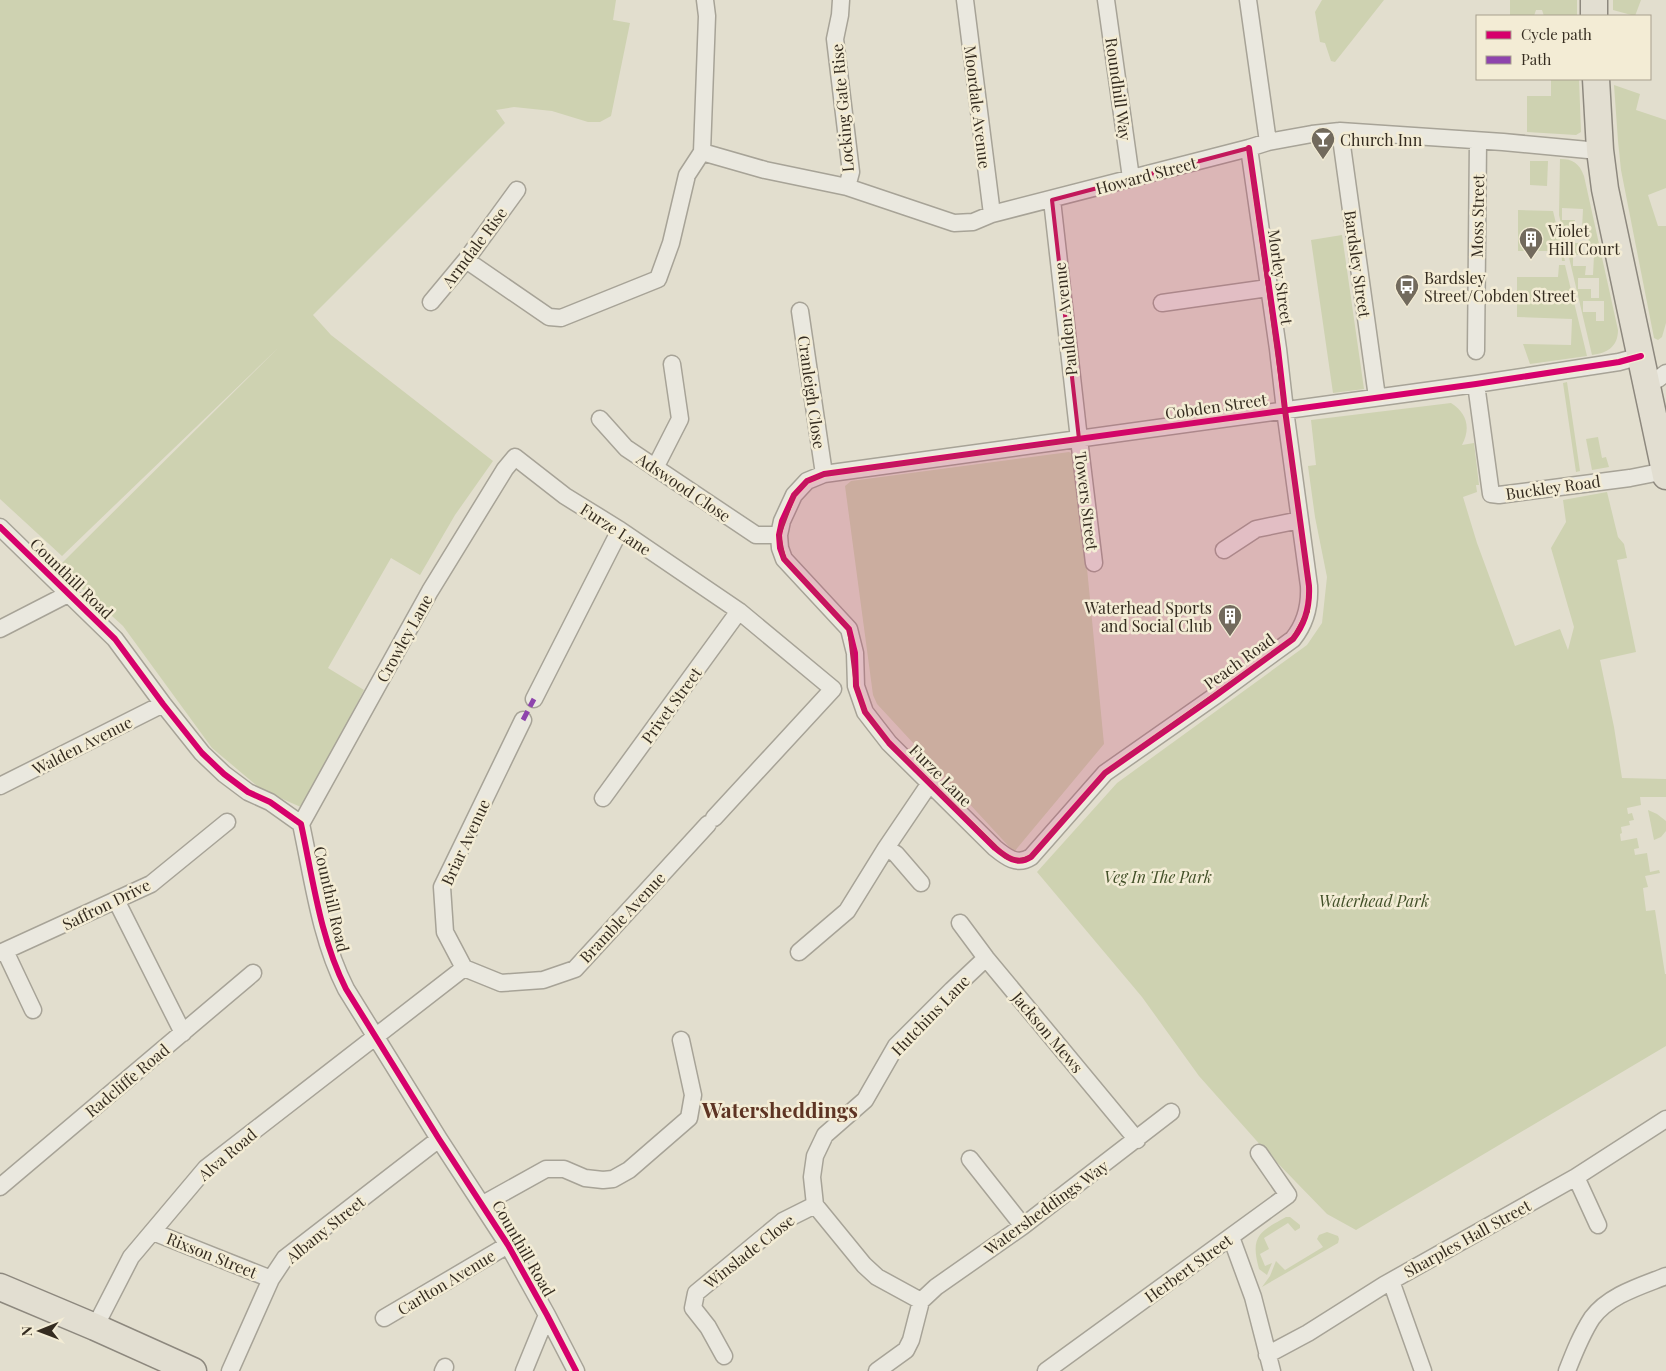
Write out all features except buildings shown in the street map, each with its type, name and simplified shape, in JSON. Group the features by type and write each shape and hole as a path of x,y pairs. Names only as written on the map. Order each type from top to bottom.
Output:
{"main road":[{"path":"1594,0 1594,15"},
{"path":"1596,80 1600,150 1607,197 1641,356 1656,378 1666,474"},
{"path":"0,1287 193,1371"}],"street":[{"name":"Locking Gate Rise","path":"841,0 835,39 851,172 847,187"},
{"name":"Moordale Avenue","path":"965,0 992,214"},
{"name":"Roundhill Way","path":"1106,0 1131,178"},
{"path":"1248,0 1268,142"},
{"path":"466,260 549,317 561,318 658,279 671,243 687,175 702,152 706,8"},
{"name":"Howard Street","path":"702,152 765,170 847,187 954,223 973,222 992,214 1052,200 1268,142 1312,134 1340,131 1600,150"},
{"name":"Bardsley Street","path":"1340,131 1377,397"},
{"name":"Moss Street","path":"1476,351 1478,141"},
{"name":"Morley Street","path":"1249,148 1285,410"},
{"name":"Armdale Rise","path":"431,302 466,260 517,190"},
{"name":"Paulden Avenue","path":"1052,200 1079,439"},
{"path":"1162,303 1268,288"},
{"name":"Cranleigh Close","path":"800,311 824,474"},
{"name":"Cobden Street","path":"824,474 1476,384 1620,362 1641,356"},
{"path":"655,468 680,419 672,364"},
{"name":"Buckley Road","path":"1476,384 1491,494 1499,496 1666,474"},
{"name":"Peach Road","path":"1026,860 1031,857 1105,773 1216,696 1293,639 1298,633 1308,611 1310,595 1285,410"},
{"name":"Adswood Close","path":"600,419 626,448 756,535 779,535"},
{"name":"Towers Street","path":"1079,439 1094,564"},
{"name":"Furze Lane","path":"515,457 565,496 620,530 739,611 833,689"},
{"name":"Crowley Lane","path":"301,824 430,591 504,469 515,457"},
{"path":"779,535 782,521 794,495 807,481 824,474"},
{"path":"1224,550 1256,529 1267,525 1300,520"},
{"name":"Counthill Road","path":"0,527 115,639 202,753 224,774 248,792 270,802 301,824 327,946 334,966 346,989 439,1139 508,1245 576,1371"},
{"path":"534,700 620,530"},
{"name":"Furze Lane","path":"779,535 780,548 784,558 849,629 855,653 856,686 865,712 889,743 995,848 1013,860 1026,860"},
{"path":"0,629 70,594"},
{"name":"Privet Street","path":"603,798 739,611"},
{"name":"Bramble Avenue","path":"464,968 501,983 543,980 575,969 833,689"},
{"name":"Walden Avenue","path":"0,786 163,704"},
{"name":"Briar Avenue","path":"464,968 445,932 442,887 523,720"},
{"path":"799,952 847,911 886,848 930,783"},
{"name":"Saffron Drive","path":"3,952 151,884 227,822"},
{"path":"886,848 896,854 921,883"},
{"path":"116,900 183,1033"},
{"name":"Jackson Mews","path":"960,923 986,958 1137,1140"},
{"path":"3,952 33,1010"},
{"name":"Hutchins Lane","path":"815,1206 812,1177 815,1156 825,1135 865,1100 896,1046 986,958"},
{"name":"Alva Road","path":"95,1327 131,1258 206,1168 464,968"},
{"name":"Radcliffe Road","path":"0,1187 253,974"},
{"path":"483,1204 546,1169 564,1169 585,1178 603,1180 613,1179 628,1170 688,1118 693,1095 680,1040"},
{"name":"Watersheddings Way","path":"921,1301 936,1287 1024,1226 1171,1112"},
{"name":"Sharples Hall Street","path":"1267,1355 1308,1333 1392,1281 1576,1177 1666,1120"},
{"name":"Albany Street","path":"230,1371 271,1279 286,1258 439,1139"},
{"name":"Herbert Street","path":"1046,1371 1288,1195 1259,1153"},
{"path":"970,1160 1024,1226"},
{"path":"1576,1177 1598,1225"},
{"path":"815,1206 864,1265 878,1277 921,1301 912,1340 906,1350 877,1371"},
{"name":"Winslade Close","path":"724,1356 708,1327 693,1308 696,1294 783,1221 815,1206"},
{"name":"Rixson Street","path":"153,1232 271,1279"},
{"path":"1231,1237 1253,1297 1272,1371"},
{"name":"Carlton Avenue","path":"384,1318 508,1245"},
{"path":"1567,1371 1578,1342 1593,1317 1609,1302 1620,1295 1666,1276"},
{"path":"1392,1281 1423,1371"},
{"path":"524,1371 547,1315"}],"highlighted area":[{"path":"1249,148 1309,586 1308,611 1293,639 1105,773 1031,857 1019,861 1006,857 889,743 865,712 856,686 849,629 784,559 779,535 794,495 807,481 824,474 1079,439 1052,200"}],"green space":[{"path":"0,0 616,0 613,20 630,23 611,116 600,122 588,122 552,111 514,107 496,110 505,123 313,315 331,335 493,461 455,515 420,575 391,558 328,668 364,690 303,808 262,790 212,748 123,626 58,567 278,348 62,556 0,499"},
{"path":"1322,0 1384,0 1335,62 1331,61 1325,43 1320,42 1315,12"},
{"path":"1510,0 1577,0 1577,15 1544,15 1542,10 1536,10 1534,15 1510,15"},
{"path":"1613,0 1641,0 1635,15 1613,10"},
{"path":"1551,80 1579,80 1581,132 1576,135 1527,132 1527,96 1551,96"},
{"path":"1614,85 1640,94 1636,110 1666,120 1666,188 1648,195 1658,226 1666,226 1666,323 1662,337 1658,340 1654,338 1621,170"},
{"path":"1560,159 1565,159 1575,163 1584,176 1618,330 1614,345 1602,353 1592,355 1559,215","holes":["1562,208 1583,209 1582,229 1574,229 1575,220 1562,220","1568,231 1589,232 1588,252 1580,252 1580,243 1568,243","1573,255 1594,255 1593,275 1585,275 1586,266 1573,266","1578,278 1599,278 1599,298 1591,298 1591,289 1578,289","1583,301 1604,301 1604,321 1596,321 1596,312 1583,312"]},
{"path":"1530,161 1548,161 1547,186 1530,185"},
{"path":"1518,210 1553,211 1565,261 1562,261 1561,251 1518,251"},
{"path":"1342,235 1364,389 1333,393 1311,240"},
{"path":"1559,265 1565,265 1587,356 1530,364 1523,344 1571,345 1572,319 1517,317 1517,277 1558,277"},
{"path":"1567,382 1580,471 1576,472 1563,383"},
{"name":"Waterhead Park","path":"1451,403 1461,411 1466,421 1465,439 1462,445 1474,443 1479,485 1476,485 1477,492 1463,497 1477,543 1515,646 1560,629 1568,650 1574,627 1551,548 1566,522 1563,500 1607,492 1618,537 1624,544 1627,558 1617,560 1636,652 1600,660 1622,778 1666,779 1666,797 1640,797 1641,805 1627,808 1628,814 1632,813 1634,820 1629,821 1630,825 1621,827 1622,833 1620,834 1621,841 1637,838 1639,848 1634,849 1635,855 1647,853 1650,872 1659,870 1660,873 1645,876 1648,887 1643,888 1646,911 1655,910 1666,974 1666,1046 1356,1230 1327,1214 1263,1148 1199,1076 1142,997 1037,872 1117,783 1307,645 1322,623 1327,577 1315,517 1308,466 1316,465 1311,420"},
{"path":"1598,437 1602,458 1606,457 1609,467 1592,470 1586,439"},
{"path":"1069,452 1073,454 1087,568 1104,744 1014,852 877,704 873,695 845,486 851,481"},
{"path":"1648,810 1666,821 1666,831 1661,837 1654,840"},
{"path":"1286,1217 1290,1217 1300,1225 1300,1228 1295,1231 1288,1223 1264,1238 1269,1249 1260,1254 1265,1266 1272,1263 1267,1275 1259,1269 1256,1258 1256,1242 1263,1231"},
{"path":"1327,1232 1338,1236 1338,1243 1262,1287 1270,1276 1276,1261 1285,1270 1323,1247 1317,1239 1319,1235"}],"marked path":[{"path":"523,720 534,699"}],"cycle path":[{"path":"1249,148 1278,349 1285,410 1309,586 1306,614 1301,627 1293,639 1105,773 1031,857 1021,861 1008,857 995,848 889,743 865,712 856,686 855,653 849,629 784,559 780,548 779,535 782,521 794,495 807,481 824,474 1476,384 1619,362 1641,356"},
{"path":"0,527 115,639 202,753 224,774 248,792 270,802 301,824 324,929 337,970 346,989 439,1139 508,1245 576,1371"}],"place":[{"name":"Church Inn","path":"1323,160"},
{"name":"Violet Hill Court","path":"1531,260"},
{"name":"Bardsley Street/Cobden Street","path":"1407,307"},
{"name":"Waterhead Sports and Social Club","path":"1230,637"}],"district":[{"name":"Watersheddings","path":"780,1109"}],"park label":[{"name":"Veg In The Park","path":"1158,876"}]}
